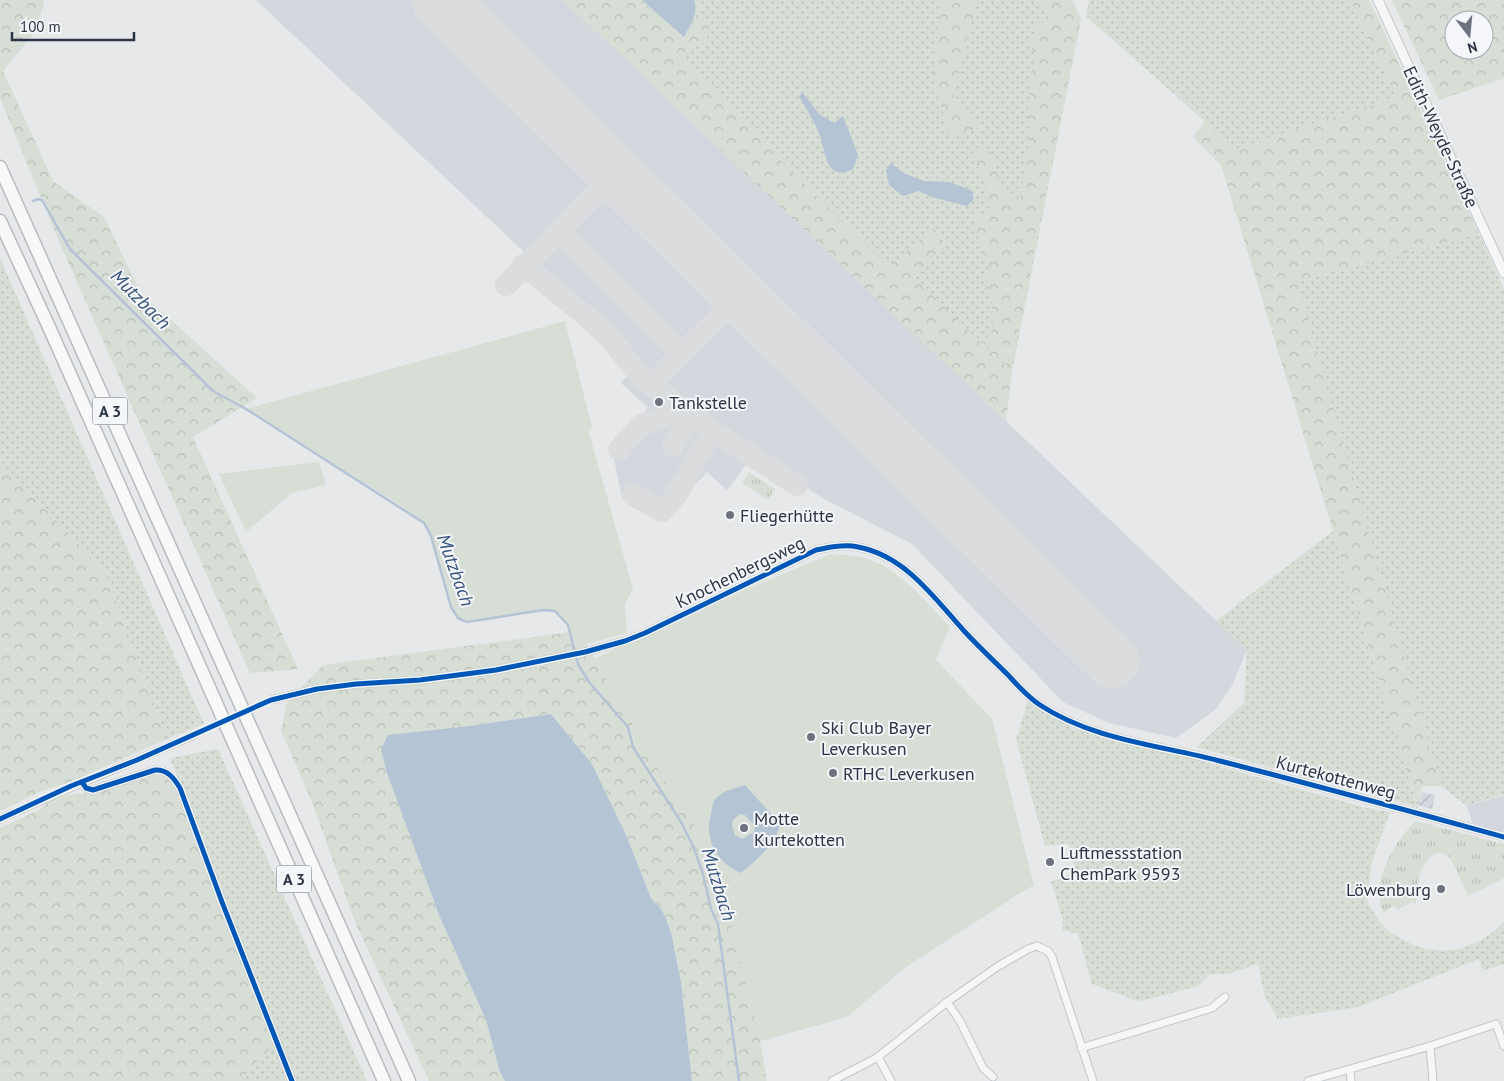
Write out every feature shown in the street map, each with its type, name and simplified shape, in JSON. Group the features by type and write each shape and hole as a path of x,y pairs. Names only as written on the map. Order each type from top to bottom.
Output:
{"highway":[{"name":"A 3","path":"0,167 409,1080"},
{"name":"A 3","path":"0,221 49,327 384,1081"}],"street":[{"name":"Edith-Weyde-Straße","path":"1378,0 1504,273"},
{"name":"Knochenbergsweg","path":"271,700 317,689 477,673 585,652 625,641 816,550 837,546 857,546 873,551 903,567 928,590 966,632 1039,704 1071,723 1103,734 1161,747"},
{"path":"0,819 192,736"},
{"name":"Kurtekottenweg","path":"1161,747 1340,791 1504,837"},
{"path":"82,782 86,788 93,790 155,770 160,770 172,776 180,788 292,1081"},
{"path":"832,1081 878,1058 947,1002 996,967 1037,946 1048,951 1052,957 1093,1081"},
{"path":"1081,1048 1212,1008 1225,997"},
{"path":"947,1002 960,1021 983,1068 993,1076"},
{"path":"1308,1081 1430,1046 1496,1024 1504,1046"},
{"path":"1430,1046 1433,1081"},
{"path":"878,1058 891,1081"},
{"path":"1350,1070 1351,1081"}],"shaded area":[{"path":"256,0 563,0 1247,650 1233,684 1215,710 1176,738 1109,723 1063,702 912,544 824,499 754,454 727,490 707,472 663,520 622,498 612,449 648,408 621,383 640,361"},
{"path":"1422,792 1435,795 1432,809 1418,805"},
{"path":"1504,795 1504,834 1473,825 1467,806"}],"green space":[{"path":"0,0 43,0 44,4 34,33 3,71 53,181 104,217 140,292 257,398 193,437 298,669 250,673 58,239 0,98"},
{"path":"563,0 638,0 683,39 695,20 697,5 708,23 707,41 685,51 684,62 888,268 934,228 945,243 915,278 1012,372 1006,422"},
{"path":"638,0 1072,0 1081,19 1012,372 915,278 945,243 935,229 888,268 684,62 685,51 707,41 697,6 695,20 683,39"},
{"path":"942,0 978,0 952,101 966,110 982,127 949,137 933,71"},
{"path":"1037,0 1072,0 1081,19 1011,369 983,342 993,332 992,298 986,281 989,266 974,226 977,216 995,209 984,193 985,184 972,152 978,148 990,151 996,162 999,186 1019,204 1029,146 1028,111 1034,52 1030,43 1038,23 1055,20"},
{"path":"1089,0 1350,0 1396,97 1236,149 1086,16"},
{"path":"1350,0 1369,0 1479,234 1297,281 1441,786 1422,786 1418,808 1221,165 1193,137 1205,121 1236,149 1396,97"},
{"path":"1392,0 1504,0 1504,78 1439,100"},
{"path":"1479,234 1504,289 1504,794 1467,806 1441,786 1296,281"},
{"path":"0,258 204,724 167,739 105,572 0,461"},
{"path":"565,321 592,427 589,433 633,589 625,604 627,633 575,647 568,625 554,611 543,610 467,622 458,618 451,607 431,536 424,523 395,502 246,409"},
{"path":"0,461 105,572 167,739 73,781 42,791 0,811"},
{"path":"319,462 326,485 292,493 246,532 219,474"},
{"path":"749,472 775,489 768,500 742,483"},
{"path":"1333,531 1418,808 1336,779 1318,781 1197,747 1244,703 1247,650 1216,621"},
{"name":"RTHC Leverkusen","path":"831,554 863,558 884,566 924,599 950,626 936,660 992,719 1034,886 1028,888 906,967 847,1017 761,1041 714,859 698,830 677,801 595,658 665,629 745,590"},
{"path":"579,631 677,801 698,830 714,859 757,1023 767,1081 692,1081 681,982 671,932 663,912 651,898 626,835 592,764 551,714 470,726 415,849 439,915 486,1020 500,1072 505,1081 429,1081 355,922 312,802 281,731 287,703 323,665"},
{"path":"1028,701 1074,729 1115,742 1186,757 1362,807 1390,812 1372,861 1367,902 1381,924 1390,932 1414,945 1441,951 1455,950 1468,946 1493,932 1504,922 1504,964 1482,971 1479,959 1358,1007 1278,1019 1265,997 1258,964 1227,974 1210,974 1198,986 1137,1001 1092,984 1078,934 1062,930 1063,920 1051,882 1076,872 1068,844 1045,846 1016,739"},
{"path":"218,749 367,1081 295,1081 170,758"},
{"path":"151,774 161,774 167,777 178,789 219,903 274,1045 238,1081 0,1081 0,828 41,809 47,802 72,794 94,793"},
{"path":"1416,821 1504,844 1504,878 1468,896 1451,859 1446,854 1438,853 1431,856 1422,870 1416,904 1412,902 1397,910 1394,905 1383,913 1380,901 1380,888 1386,863 1392,851"},
{"path":"274,1045 288,1081 238,1081"}],"water":[{"path":"642,0 694,0 695,14 684,37"},
{"path":"803,93 819,114 834,123 843,116 858,155 853,169 836,172 831,168 821,138 799,96"},
{"path":"891,163 903,173 924,181 949,182 971,190 974,199 967,206 932,197 919,191 903,196 889,185 886,170"},
{"path":"551,714 592,764 626,835 651,898 663,912 671,932 681,982 692,1081 505,1081 500,1072 486,1020 439,915 386,770 381,749 388,735 470,726"},
{"path":"745,785 780,824 775,838 770,845 741,873 725,863 714,849 709,832 709,823 716,798 723,793","holes":["740,814 745,815 755,827 754,832 742,839 735,835 732,826 733,820"]}],"waterway":[{"name":"Mutzbach","path":"33,201 42,200 70,249 213,391 246,409 424,523 431,536 451,607 458,618 467,622 543,610 555,611 568,625 578,664 589,682 628,727 633,747 681,822 693,846 703,874 711,909 718,924 739,1081"}],"taxiway":[{"path":"506,285 615,174"},
{"path":"558,230 682,353"},
{"path":"523,265 585,315 610,338 643,379 713,431 677,494 662,511 633,495"},
{"path":"651,385 740,296"},
{"path":"619,450 640,426 682,409"},
{"path":"673,446 690,415"},
{"path":"713,431 797,485"}],"runway":[{"path":"439,0 1112,661"}],"cycle path":[{"path":"0,819 71,786 137,760 271,700 317,689 356,684 420,680 496,670 585,652 625,641 645,633 816,550 848,546 875,552 891,559 905,569 931,593 965,632 1023,691 1040,705 1060,717 1104,734 1256,770 1504,837"},
{"path":"82,782 86,788 93,790 159,770 170,775 180,788 292,1081"}],"place":[{"name":"Tankstelle","path":"659,402"},
{"name":"Fliegerhütte","path":"730,515"},
{"name":"Ski Club Bayer Leverkusen","path":"811,737"},
{"name":"RTHC Leverkusen","path":"833,773"},
{"name":"Motte Kurtekotten","path":"744,828"},
{"name":"Luftmessstation ChemPark 9593","path":"1050,862"},
{"name":"Löwenburg","path":"1441,889"}]}
